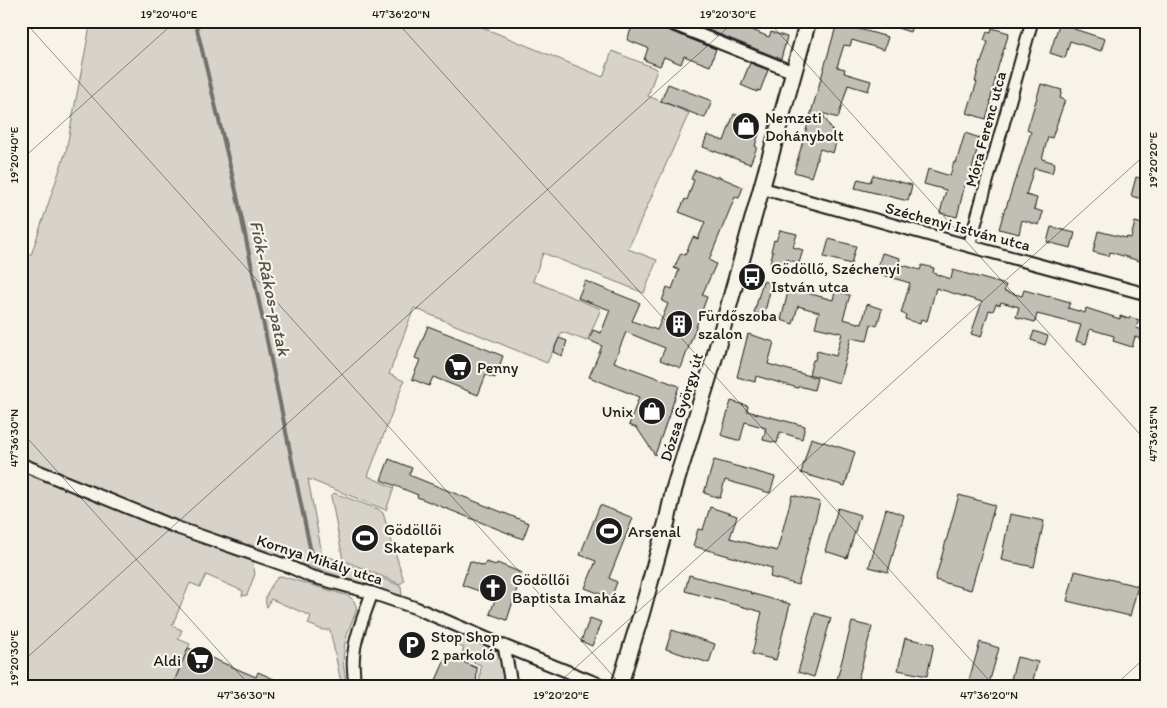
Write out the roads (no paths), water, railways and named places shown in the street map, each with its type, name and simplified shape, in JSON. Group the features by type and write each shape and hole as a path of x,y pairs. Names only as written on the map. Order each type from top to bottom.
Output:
{"main road":[{"name":"Dózsa György út","path":"619,687 641,615 674,489 712,366 808,21"}],"street":[{"path":"664,21 793,72"},
{"name":"Móra Ferenc utca","path":"969,246 1032,21"},
{"name":"Széchenyi István utca","path":"761,188 1146,294"},
{"name":"Kornya Mihály utca","path":"21,464 178,528 290,567 310,576 372,593 416,608 504,646 608,687"},
{"path":"356,687 352,666 354,646 372,593"},
{"path":"504,646 510,687"}],"waterway":[{"name":"Fiók-Rákos-patak","path":"195,21 236,191 313,562"}],"place":[{"name":"Nemzeti Dohánybolt","path":"746,126"},
{"name":"Gödöllő, Széchenyi István utca","path":"752,277"},
{"name":"Fürdőszoba szalon","path":"679,324"},
{"name":"Penny","path":"458,367"},
{"name":"Unix","path":"652,411"},
{"name":"Arsenal","path":"609,531"},
{"name":"Gödöllői Skatepark","path":"365,538"},
{"name":"Gödöllői Baptista Imaház","path":"493,588"},
{"name":"Stop Shop 2 parkoló","path":"412,645"},
{"name":"Aldi","path":"200,660"}]}
